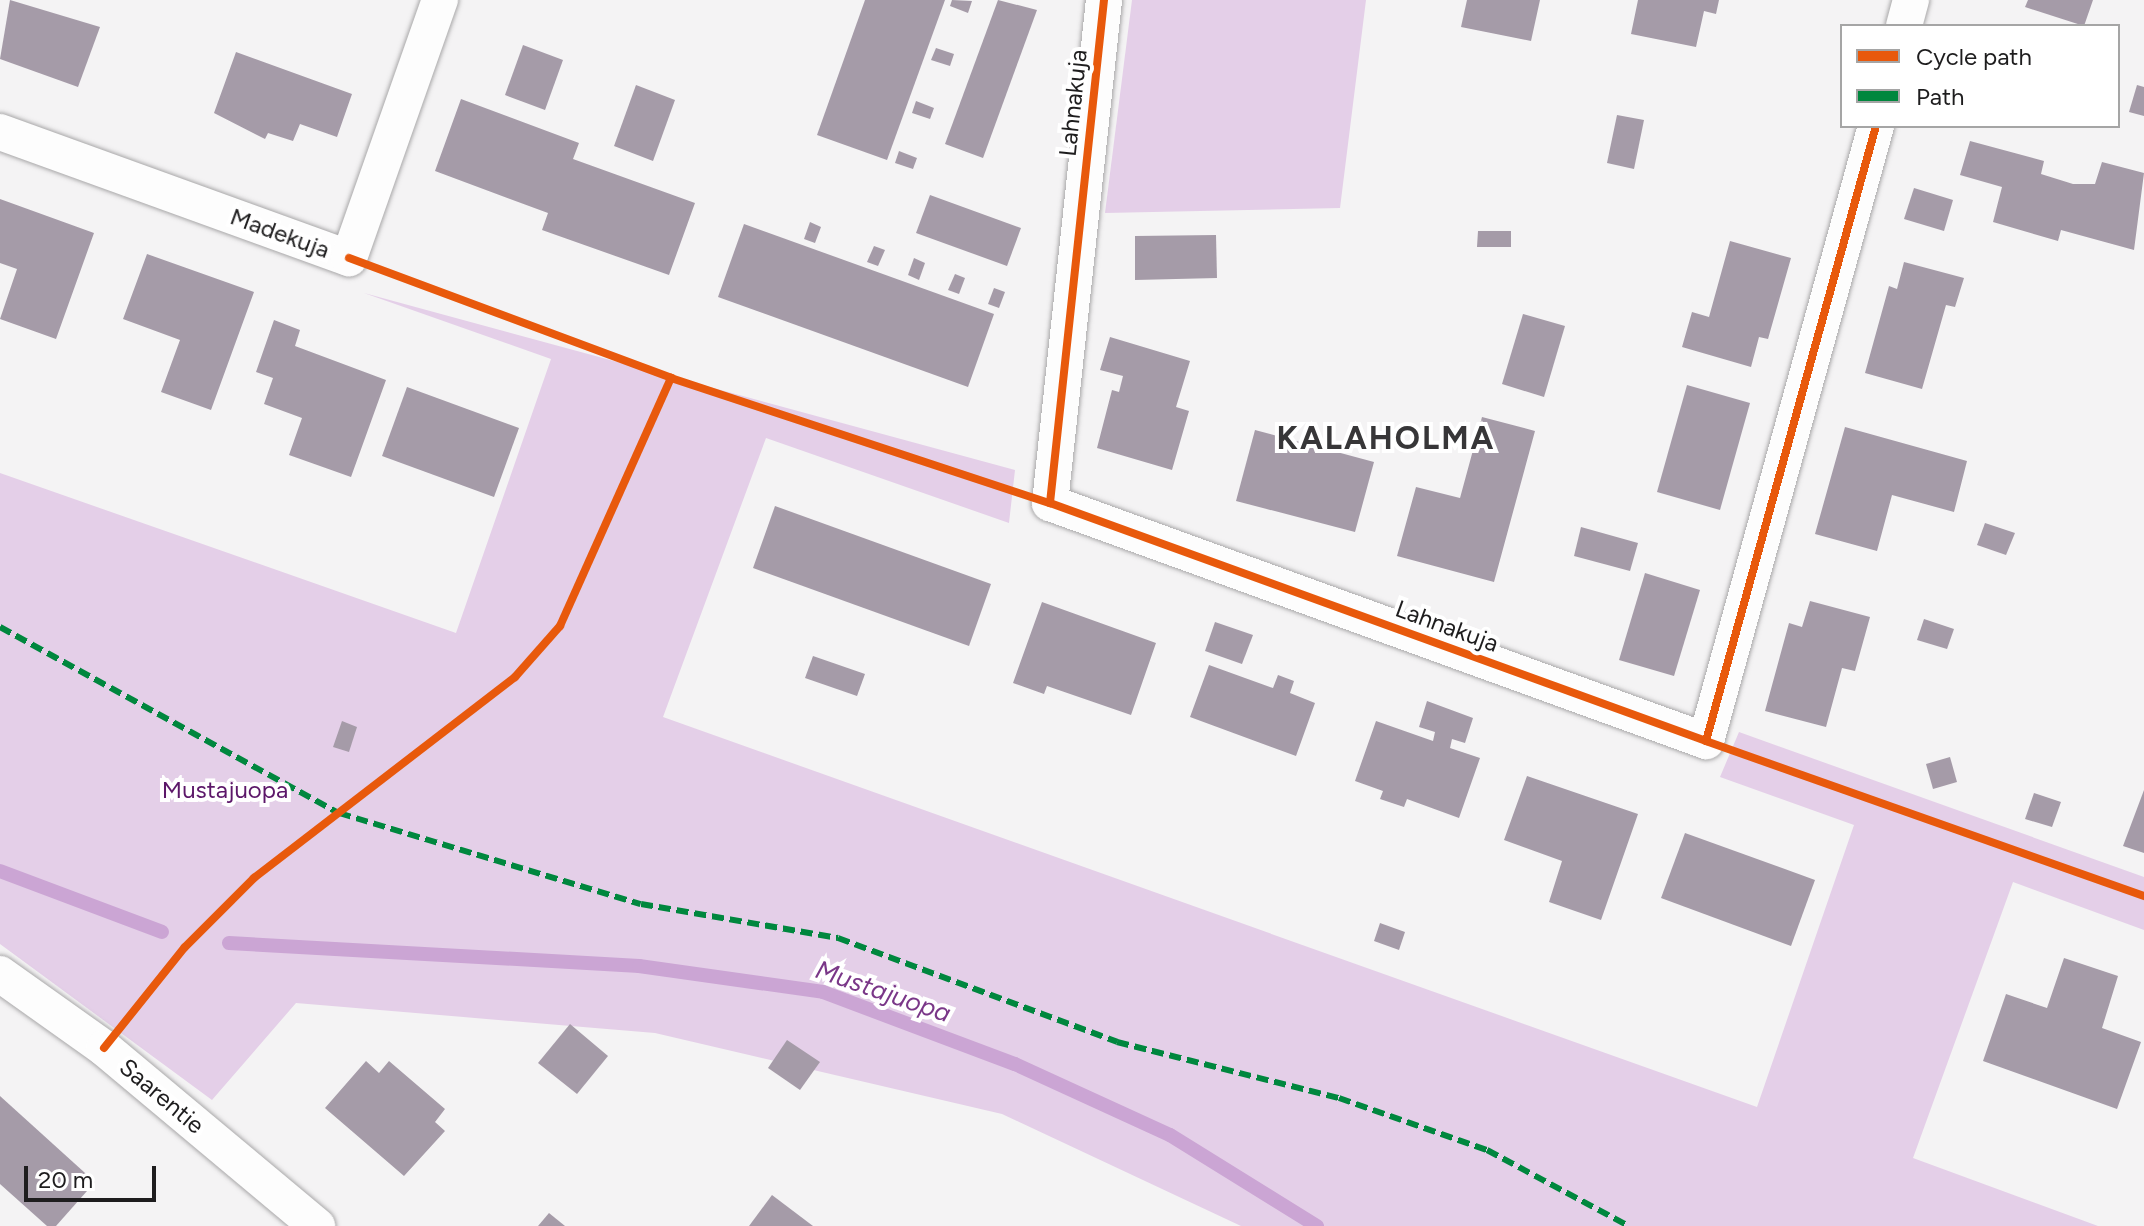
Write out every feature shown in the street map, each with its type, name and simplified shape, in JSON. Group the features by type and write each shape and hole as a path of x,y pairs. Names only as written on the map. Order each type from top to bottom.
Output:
{"street":[{"name":"Madekuja","path":"0,132 349,258 440,0"},
{"name":"Lahnakuja","path":"1104,0 1050,503 1706,741 1875,128"},
{"path":"1905,24 1911,0"},
{"name":"Saarentie","path":"0,974 104,1048 317,1226"}],"green space":[{"path":"1132,0 1366,0 1340,208 1105,213"},
{"name":"Mustajuopa","path":"364,293 1015,470 1009,523 766,438 663,717 1757,1107 1854,825 1720,777 1739,732 2144,877 2144,930 2013,882 1913,1158 2098,1226 1241,1226 1002,1114 655,1033 296,1003 212,1100 0,944 0,473 456,633 551,359"}],"building":[{"path":"10,0 100,27 78,87 0,59"},
{"path":"865,0 945,0 887,160 817,135"},
{"path":"952,0 972,1 968,13 950,6"},
{"path":"998,0 1037,10 983,158 945,144"},
{"path":"1467,0 1540,0 1531,41 1461,27"},
{"path":"1638,0 1719,0 1716,14 1704,11 1696,47 1631,34"},
{"path":"2028,0 2093,0 2085,24 2025,7"},
{"path":"523,45 563,60 545,110 505,95"},
{"path":"936,48 954,54 950,66 931,60"},
{"path":"236,52 352,94 337,137 300,124 293,141 268,133 265,139 214,113"},
{"path":"636,85 675,100 653,161 614,146"},
{"path":"2137,85 2144,87 2144,116 2129,112"},
{"path":"461,99 579,143 573,159 695,203 669,275 542,230 548,213 435,171"},
{"path":"916,101 934,108 930,119 912,113"},
{"path":"1617,115 1644,120 1634,169 1607,163"},
{"path":"1970,141 2044,161 2041,174 2073,184 2095,184 2102,162 2144,173 2134,250 2061,230 2058,241 1993,222 2002,187 1960,175"},
{"path":"899,151 917,158 913,169 895,163"},
{"path":"1914,188 1953,200 1944,231 1904,219"},
{"path":"930,195 1021,228 1007,266 916,233"},
{"path":"0,199 94,233 56,339 0,319 17,269 0,263"},
{"path":"810,222 821,227 815,243 804,239"},
{"path":"744,224 994,314 968,387 718,297"},
{"path":"1478,231 1511,231 1511,247 1477,247"},
{"path":"1216,235 1217,278 1135,280 1135,236"},
{"path":"1730,241 1791,258 1768,339 1759,337 1751,367 1682,347 1692,312 1709,317"},
{"path":"874,246 885,250 878,266 867,262"},
{"path":"147,254 254,292 211,410 161,392 180,340 123,319"},
{"path":"914,258 925,263 919,280 908,275"},
{"path":"1904,262 1964,278 1955,307 1946,305 1922,389 1865,373 1889,286 1897,289"},
{"path":"955,274 965,278 959,294 948,290"},
{"path":"994,288 1005,292 999,308 988,304"},
{"path":"1523,314 1565,326 1544,397 1502,384"},
{"path":"274,320 300,330 295,346 386,380 351,477 289,455 302,418 264,404 273,378 256,372"},
{"path":"1110,337 1190,361 1176,407 1189,411 1172,470 1097,448 1112,390 1119,392 1123,376 1100,370"},
{"path":"1687,385 1750,403 1720,510 1657,492"},
{"path":"407,387 519,428 494,497 382,456"},
{"path":"1482,417 1535,431 1494,582 1397,556 1416,487 1460,498"},
{"path":"1845,427 1967,461 1954,512 1892,495 1877,551 1815,534"},
{"path":"1255,430 1374,462 1355,532 1236,501"},
{"path":"775,506 991,584 969,646 753,568"},
{"path":"1985,523 2015,533 2006,555 1977,545"},
{"path":"1581,527 1638,543 1630,571 1574,556"},
{"path":"1645,573 1700,590 1674,676 1619,660"},
{"path":"1810,601 1870,617 1855,671 1842,668 1826,727 1765,711 1789,623 1802,627"},
{"path":"1042,602 1156,643 1131,715 1047,686 1044,694 1013,683"},
{"path":"1924,619 1954,629 1947,649 1917,640"},
{"path":"1215,622 1253,635 1242,664 1205,651"},
{"path":"813,656 865,674 857,696 805,678"},
{"path":"1209,665 1273,688 1278,675 1294,681 1290,693 1315,703 1296,756 1190,717"},
{"path":"1427,701 1473,718 1465,743 1452,739 1450,748 1480,758 1459,818 1407,799 1404,807 1380,799 1383,791 1355,781 1376,721 1433,741 1435,732 1419,727"},
{"path":"342,721 357,727 349,752 333,747"},
{"path":"1950,757 1957,782 1933,789 1926,764"},
{"path":"1527,776 1638,814 1601,920 1549,902 1562,861 1504,840"},
{"path":"2144,790 2144,853 2123,846"},
{"path":"2034,793 2061,802 2052,827 2025,819"},
{"path":"1685,833 1815,880 1791,946 1661,898"},
{"path":"1380,923 1405,932 1399,950 1374,941"},
{"path":"2064,958 2118,976 2102,1028 2141,1042 2117,1109 1983,1061 2006,994 2047,1008"},
{"path":"570,1024 608,1056 577,1094 538,1063"},
{"path":"787,1040 820,1062 800,1090 768,1068"},
{"path":"366,1061 379,1073 389,1061 445,1109 435,1122 445,1131 404,1176 325,1108"},
{"path":"0,1096 95,1182 56,1226 47,1226 0,1184"},
{"path":"772,1195 813,1226 749,1226"},
{"path":"549,1213 565,1226 538,1226"}],"waterway":[{"name":"Mustajuopa","path":"0,871 162,932"},
{"name":"Mustajuopa","path":"229,943 639,966 823,992 1015,1064 1170,1135 1317,1226"}],"marked path":[{"path":"0,627 339,813 641,904 838,938 1117,1042 1339,1098 1487,1150 1629,1226"}],"cycle path":[{"path":"1104,0 1050,503 1706,741 1875,128"},
{"path":"349,258 671,378 1050,503"},
{"path":"104,1048 185,947 254,878 515,677 560,626 671,378"},
{"path":"1706,741 2144,896"}],"district":[{"name":"KALAHOLMA","path":"1386,438"}]}
